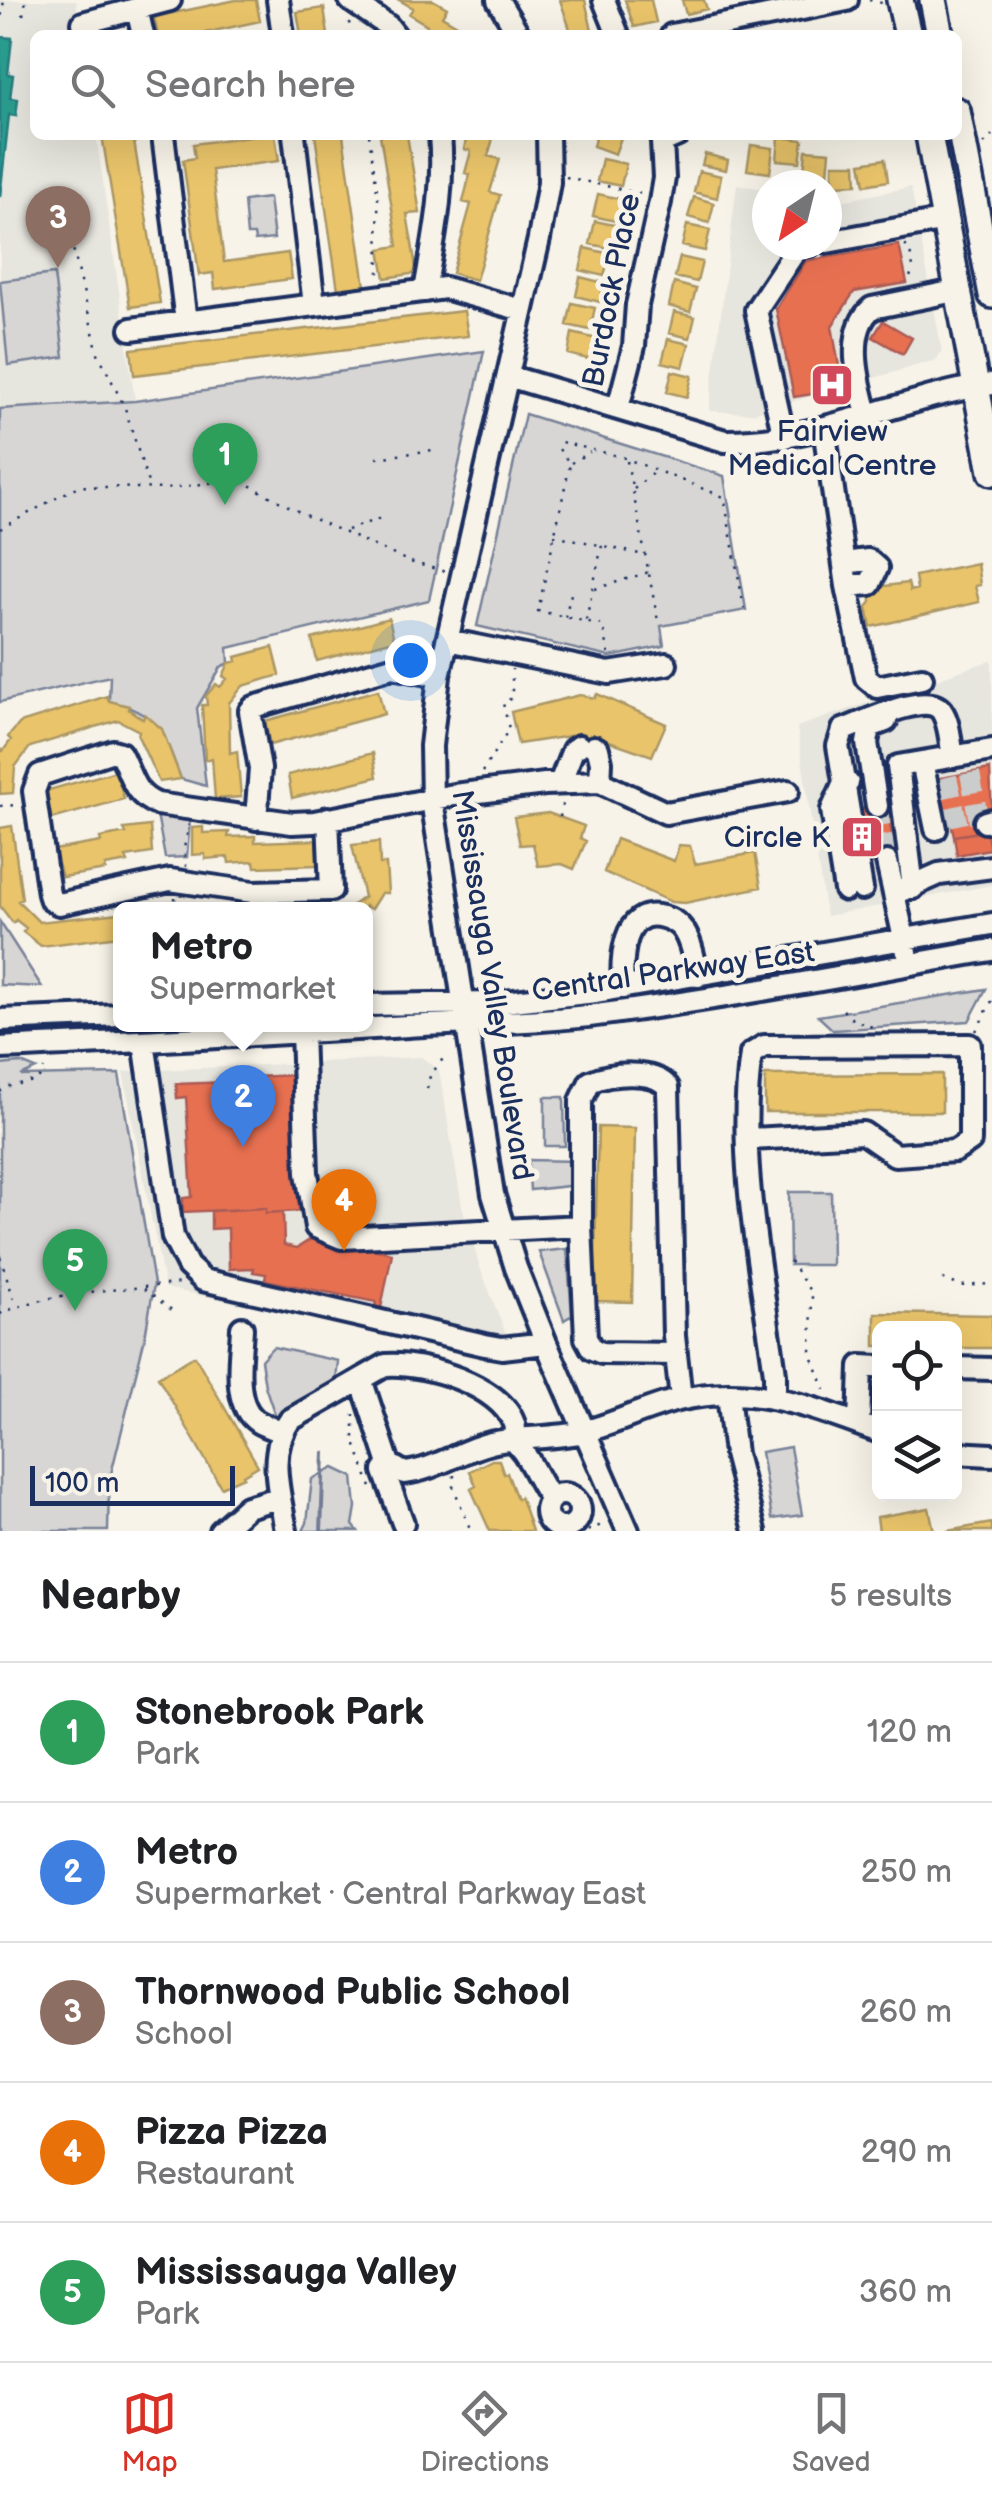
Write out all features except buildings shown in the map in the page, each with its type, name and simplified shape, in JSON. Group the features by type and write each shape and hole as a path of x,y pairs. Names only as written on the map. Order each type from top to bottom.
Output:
{"main road":[{"path":"933,0 939,30"},
{"path":"892,2 906,30"},
{"path":"962,137 992,294"},
{"path":"930,140 960,290 985,385 992,472"}],"street":[{"path":"84,23 170,0"},
{"path":"278,0 281,30"},
{"path":"350,0 391,30"},
{"path":"498,0 516,30"},
{"path":"604,0 616,30"},
{"path":"728,0 734,22"},
{"path":"696,30 847,0"},
{"path":"137,9 142,30"},
{"path":"169,140 186,322"},
{"path":"295,140 314,305"},
{"path":"425,290 441,193 440,140"},
{"name":"Mississauga Valley Boulevard","path":"548,140 549,182 439,676 432,746 432,800 493,1194 546,1343 628,1531"},
{"name":"Burdock Place","path":"618,408 634,346 638,305 662,190 662,142 667,140"},
{"path":"842,239 946,220"},
{"path":"784,438 756,310 789,260"},
{"path":"131,329 445,288 522,310"},
{"path":"868,418 861,392 856,330 862,316 872,308 960,290"},
{"path":"508,376 725,441 784,438 985,385"},
{"path":"824,428 847,586 868,681 876,686 922,678"},
{"path":"844,563 868,560 877,568 870,584 847,586"},
{"path":"447,640 609,673 666,664"},
{"path":"256,819 260,770 250,710 392,667 439,676"},
{"path":"854,889 838,746 843,730 919,702 932,704 942,712 950,764 944,828 909,840"},
{"path":"877,806 866,743 870,727 920,709 936,716 950,764"},
{"path":"560,784 573,750 586,747 598,749 600,782"},
{"path":"328,818 330,890 254,892 156,881 59,904 52,900 34,791 40,775 114,751 120,754 134,786 144,798 292,823 560,784 600,782 666,812 788,790"},
{"path":"910,964 905,940 904,890 909,840 898,766 950,764 991,755"},
{"path":"844,783 898,773"},
{"path":"909,840 929,865 992,856"},
{"path":"887,862 904,890"},
{"path":"904,890 939,874 992,867"},
{"path":"623,988 621,962 627,935 636,921 646,916 675,921 684,930 698,976"},
{"name":"Central Parkway East","path":"373,1005 495,1002 623,988 992,924"},
{"name":"Central Parkway East","path":"373,1029 602,1015 992,950"},
{"path":"0,1020 113,1015"},
{"path":"302,1032 307,1173 316,1227 342,1238 581,1226"},
{"name":"Central Parkway East","path":"0,1048 302,1032"},
{"path":"144,1042 172,1237 188,1266 203,1280 485,1345 502,1348 546,1343"},
{"path":"749,1139 863,1133 895,1154 955,1151 970,1141 970,1044 764,1046 751,1054 749,1139 748,1184 775,1397"},
{"path":"676,1354 602,1353 592,1350 586,1338 581,1100 590,1082 602,1076 650,1076 662,1080 670,1096 676,1354 681,1399"},
{"path":"242,1328 245,1408 255,1421 281,1432"},
{"path":"286,1531 275,1461 281,1432 290,1420 386,1365 400,1364 475,1385 503,1408 514,1424 515,1441 551,1499"},
{"path":"859,1424 860,1366 872,1367"},
{"path":"962,1368 992,1368"},
{"path":"361,1379 388,1464 396,1470 414,1472 492,1443 584,1432 681,1399 747,1392 775,1397 872,1429"},
{"path":"728,1394 732,1441 755,1531"},
{"path":"962,1454 992,1455"},
{"path":"388,1464 384,1471 403,1523"},
{"path":"220,1531 247,1506 278,1498"}],"path":[{"path":"0,24 4,0"},
{"path":"23,15 26,0"},
{"path":"869,0 892,2"},
{"path":"984,144 992,135"},
{"path":"370,140 378,197 378,297"},
{"path":"559,176 650,196"},
{"path":"70,240 98,353 125,408 149,488"},
{"path":"904,244 911,252 914,270 904,286"},
{"path":"570,464 560,449 561,442 626,459 724,498 744,608"},
{"path":"377,458 433,450"},
{"path":"592,450 570,464 538,611 603,625 610,654"},
{"path":"626,459 658,622"},
{"path":"633,490 656,470"},
{"path":"0,529 78,486 166,489 230,480 251,486 410,562 462,575"},
{"path":"346,531 382,518"},
{"path":"553,535 645,556"},
{"path":"586,622 602,545"},
{"path":"593,590 649,572"},
{"path":"564,617 570,594"},
{"path":"479,782 486,761 509,729 503,704 512,698 512,653"},
{"path":"188,882 184,848 192,809"},
{"path":"970,1044 992,1001"},
{"path":"427,1089 430,1076 445,1056"},
{"path":"0,1092 5,1087 38,1080 44,1069"},
{"path":"0,1257 16,1307"},
{"path":"790,1262 812,1294 812,1353 824,1390"},
{"path":"0,1314 68,1296 203,1280"},
{"path":"943,1280 960,1286 992,1284"},
{"path":"143,1288 177,1314"},
{"path":"361,1379 352,1421 354,1440 378,1506"},
{"path":"460,1466 453,1476 453,1486 471,1531"},
{"path":"588,1531 601,1525"}],"shaded area":[{"path":"0,0 76,0 80,30 30,30 30,140 97,140 135,401 0,409"},
{"path":"737,184 752,187 752,260 842,260 842,201 911,187 942,351 936,360 753,413 709,411"},
{"path":"269,198 274,239 255,241 254,235 247,235 244,201"},
{"path":"54,274 64,357 8,365 0,281"},
{"path":"484,351 429,600 228,648 229,663 221,667 197,708 206,786 181,779 164,738 150,720 109,701 110,676 0,702 0,409 135,401"},
{"path":"525,414 724,476 746,610 661,626 664,646 610,657 477,626"},
{"path":"992,660 992,885 826,916 797,727"},
{"path":"157,814 190,818 187,857 165,858"},
{"path":"0,922 42,987 0,985"},
{"path":"986,989 969,1021 833,1030 818,1016"},
{"path":"113,1028 113,1032 148,1032 0,1040 0,1031"},
{"path":"421,1057 439,1070 462,1206 479,1265 516,1360 165,1288 123,1072"},
{"path":"21,1063 36,1069 21,1076 119,1074 154,1284 109,1482 108,1531 0,1531 0,1065"},
{"path":"545,1097 564,1097 565,1146 545,1146"},
{"path":"528,1160 578,1161 577,1185 530,1190"},
{"path":"789,1192 831,1192 832,1265 790,1265"},
{"path":"567,1249 572,1315 564,1320 539,1252"},
{"path":"273,1347 338,1361 336,1380 277,1421 261,1360"},
{"path":"790,1447 802,1515 772,1519 761,1452"},
{"path":"334,1468 353,1477 353,1525 358,1531 303,1531 312,1479"}],"waterway":[{"path":"321,1531 324,1453"}],"tunnel":[{"path":"970,773 979,822"},
{"path":"947,777 958,825"},
{"path":"877,806 887,862"}],"place":[{"name":"Thornwood Public School","path":"58,268"},
{"name":"Fairview Medical Centre","path":"832,385"},
{"name":"Stonebrook Park","path":"225,505"},
{"name":"Circle K","path":"862,837"},
{"name":"Metro","path":"243,1147"},
{"name":"Pizza Pizza","path":"344,1251"},
{"name":"Mississauga Valley","path":"75,1311"}]}
